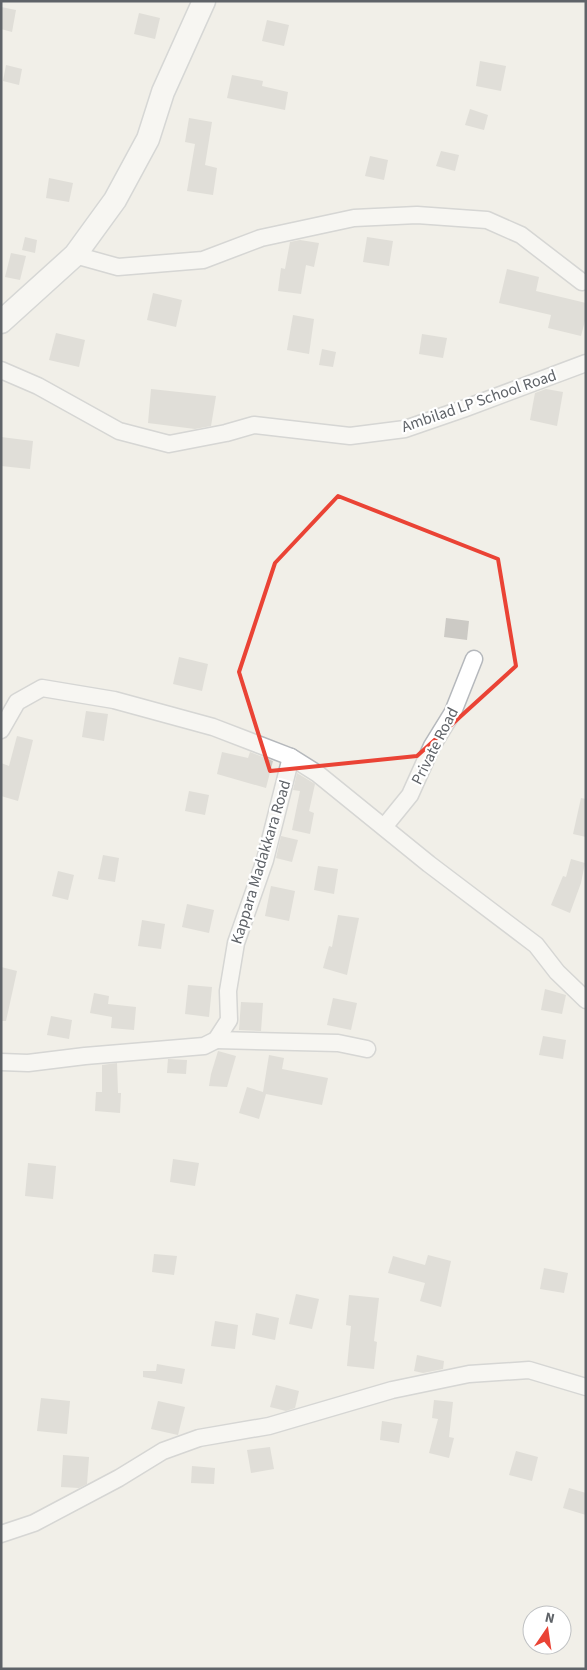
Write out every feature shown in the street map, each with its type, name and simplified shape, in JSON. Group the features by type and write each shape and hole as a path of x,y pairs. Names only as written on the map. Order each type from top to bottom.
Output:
{"main road":[{"path":"1,322 75,255 116,200 148,139 163,92 204,1"}],"street":[{"path":"75,255 118,267 203,260 261,238 354,218 417,215 487,220 521,235 585,282"},
{"name":"Ambilad LP School Road","path":"1,370 38,386 119,430 169,444 226,433 254,424 350,436 404,429 463,410 586,363"},
{"name":"Private Road","path":"384,827 410,795 432,746 453,712 474,659"},
{"path":"1,730 17,702 42,688 114,700 213,727 291,757"},
{"name":"Kappara Madakkara Road","path":"216,1040 229,1020 228,991 236,943 265,860 291,757 318,774 429,864 536,945 557,972 586,1000"},
{"path":"1,1062 28,1063 204,1046 216,1040 338,1044 367,1049"},
{"path":"1,1534 34,1523 119,1478 163,1451 199,1438 269,1426 392,1390 469,1374 530,1370 586,1387"}],"highlighted area":[{"path":"338,496 498,559 516,666 417,756 270,771 239,672 275,563"}],"building":[{"path":"1,7 16,10 12,32 1,29"},
{"path":"139,13 160,18 155,39 134,34"},
{"path":"267,20 289,25 284,46 262,41"},
{"path":"480,61 506,66 501,91 476,86"},
{"path":"6,65 22,69 19,85 3,81"},
{"path":"232,75 263,81 262,86 288,92 285,110 227,98"},
{"path":"470,109 488,115 484,130 465,125"},
{"path":"189,118 212,122 205,165 217,168 213,195 187,191 195,144 185,142"},
{"path":"441,151 459,155 455,171 436,166"},
{"path":"370,156 388,160 384,180 365,176"},
{"path":"49,178 73,183 69,202 46,198"},
{"path":"25,237 37,240 35,253 22,250"},
{"path":"367,237 393,241 389,266 363,262"},
{"path":"300,240 319,243 314,267 306,265 301,294 278,291 281,268 285,269 290,242"},
{"path":"11,253 26,256 20,280 5,277"},
{"path":"507,269 539,277 536,291 586,303 586,317 581,336 548,328 551,315 499,303"},
{"path":"153,293 182,300 176,327 147,320"},
{"path":"293,315 314,319 309,354 287,350"},
{"path":"56,333 85,340 79,367 49,360"},
{"path":"422,334 447,338 443,358 419,354"},
{"path":"322,349 336,352 333,367 319,365"},
{"path":"151,389 216,396 211,426 195,429 148,423"},
{"path":"546,389 563,392 557,426 530,420 535,393"},
{"path":"1,437 33,441 30,469 1,466"},
{"path":"446,618 469,621 467,640 444,637"},
{"path":"179,657 208,664 202,691 173,684"},
{"path":"86,711 108,714 104,741 82,737"},
{"path":"17,736 33,740 18,801 1,796 1,763 9,766"},
{"path":"222,752 248,758 250,752 273,761 266,788 217,774"},
{"path":"297,773 315,784 309,811 314,813 310,834 292,830 300,791 293,790"},
{"path":"189,791 209,795 205,815 185,811"},
{"path":"581,798 586,799 586,837 573,834"},
{"path":"281,836 298,840 292,862 276,858"},
{"path":"103,855 119,858 115,882 98,879"},
{"path":"571,859 585,863 581,883 570,913 551,905 563,876 566,877"},
{"path":"318,866 338,869 334,894 314,890"},
{"path":"58,871 74,875 68,900 52,896"},
{"path":"271,886 295,891 289,921 265,916"},
{"path":"187,904 214,910 209,933 182,927"},
{"path":"338,915 359,918 347,975 323,968 329,946 332,947"},
{"path":"142,920 165,924 161,949 138,946"},
{"path":"1,967 17,971 6,1021 1,1021"},
{"path":"188,985 212,987 209,1017 185,1014"},
{"path":"545,989 566,995 562,1014 541,1010"},
{"path":"94,993 109,996 108,1004 136,1007 134,1030 111,1028 112,1017 90,1013"},
{"path":"333,998 357,1003 351,1030 327,1025"},
{"path":"241,1002 263,1003 261,1031 239,1030"},
{"path":"51,1016 72,1020 69,1039 47,1035"},
{"path":"543,1036 566,1040 563,1059 539,1055"},
{"path":"218,1051 236,1056 227,1087 209,1086"},
{"path":"269,1055 284,1058 282,1069 328,1078 322,1105 266,1094 259,1119 239,1113 247,1087 263,1092"},
{"path":"168,1059 187,1060 186,1074 167,1073"},
{"path":"117,1063 118,1093 121,1093 120,1113 95,1111 96,1092 102,1092 102,1065"},
{"path":"173,1159 199,1163 195,1186 170,1182"},
{"path":"28,1163 56,1166 53,1199 25,1196"},
{"path":"154,1254 177,1256 174,1275 152,1272"},
{"path":"428,1255 451,1261 441,1307 420,1301 425,1283 388,1273 393,1256 425,1265"},
{"path":"544,1268 568,1273 564,1293 540,1289"},
{"path":"296,1294 319,1299 312,1329 289,1324"},
{"path":"349,1295 379,1298 374,1341 377,1342 374,1369 347,1366 351,1326 346,1325"},
{"path":"256,1313 279,1318 275,1340 252,1335"},
{"path":"215,1321 238,1325 235,1349 211,1346"},
{"path":"417,1355 444,1361 443,1369 423,1373 414,1371"},
{"path":"157,1364 185,1369 182,1384 143,1377 143,1371 156,1371"},
{"path":"276,1385 299,1391 295,1408 286,1411 270,1407"},
{"path":"41,1398 70,1401 67,1434 37,1431"},
{"path":"434,1400 453,1402 449,1437 454,1438 449,1458 429,1453 438,1419 432,1418"},
{"path":"158,1401 185,1407 178,1435 151,1429"},
{"path":"382,1421 402,1424 399,1443 380,1440"},
{"path":"270,1447 274,1469 251,1473 247,1450"},
{"path":"516,1451 538,1457 532,1481 509,1475"},
{"path":"63,1455 89,1457 87,1484 79,1488 61,1487"},
{"path":"192,1466 215,1468 214,1484 191,1483"},
{"path":"569,1488 586,1493 586,1515 563,1508"}]}
